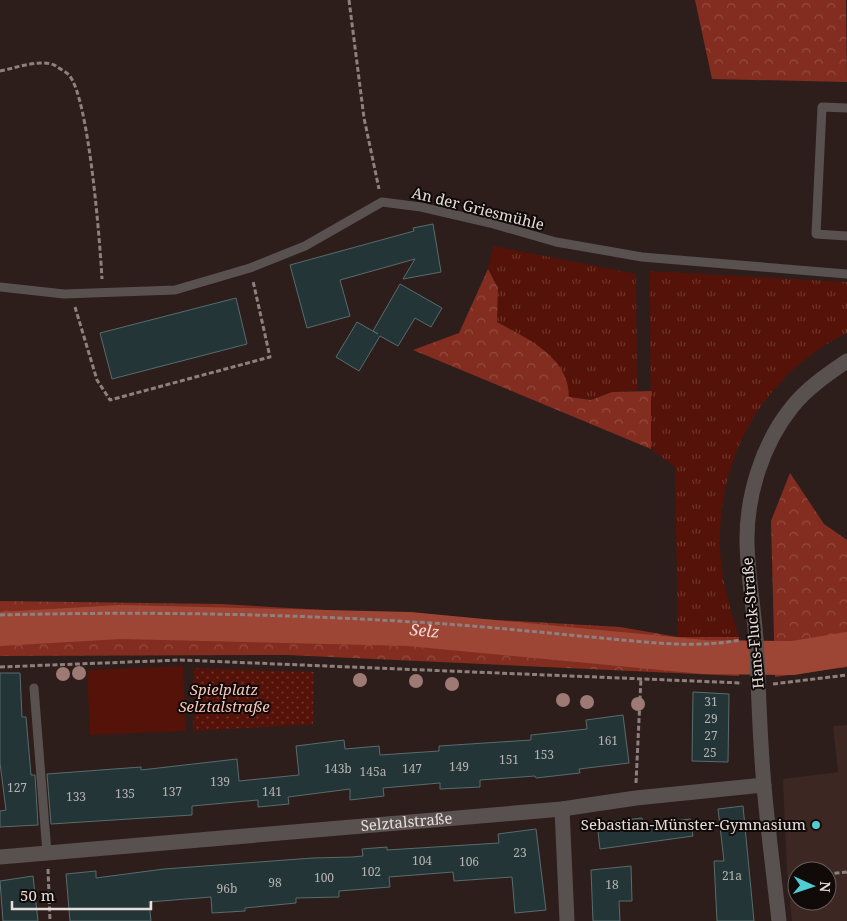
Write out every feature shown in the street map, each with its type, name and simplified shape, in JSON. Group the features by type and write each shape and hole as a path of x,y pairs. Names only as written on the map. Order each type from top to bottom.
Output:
{"street":[{"name":"Hans-Fluck-Straße","path":"780,921 764,785 756,636 747,552 748,517 752,494 764,454 792,406 820,380 847,361"},
{"name":"Selztalstraße","path":"0,857 562,809 636,798 764,785"},
{"path":"562,809 567,921"}],"lane":[{"path":"847,108 822,107 816,234 847,236"},
{"path":"0,287 71,294 175,290 250,268 306,246 382,202"},
{"name":"An der Griesmühle","path":"382,202 421,207 490,223 556,242 642,256 847,274"},
{"path":"34,688 47,853"}],"path":[{"path":"349,0 364,118 382,202"},
{"path":"0,70 41,63 54,65 70,76 80,104 93,176 103,292"},
{"path":"71,294 97,380 110,400 270,357 250,268"},
{"path":"0,615 102,612 237,614 447,624 673,645 726,643 756,636"},
{"path":"0,667 180,660 727,681 758,680 789,684 847,675"},
{"path":"636,798 642,678"},
{"path":"47,853 50,921"}],"shaded area":[{"name":"Sebastian-Münster-Gymnasium","path":"847,725 847,921 792,921 791,911 837,911 837,861 787,861 787,871 783,779 838,772 833,726"}],"green space":[{"path":"695,0 846,0 847,82 712,79"},
{"path":"493,246 636,274 637,390 612,392 591,400 569,397 523,336 497,322 498,288 488,269"},
{"path":"488,269 498,288 497,322 545,351 554,360 562,371 567,383 569,397 591,400 612,392 651,391 651,449 413,350 459,333"},
{"path":"650,271 847,282 847,333 818,350 792,371 770,395 751,422 737,451 727,482 721,515 720,549 726,594 739,637 678,637 675,467 651,449"},
{"path":"790,473 824,524 847,540 847,667 775,677 771,521"},
{"path":"0,601 221,604 620,627 678,637 739,637 739,676 287,655 0,656"},
{"path":"183,666 186,731 90,735 87,670"},
{"name":"Spielplatz Selztalstraße","path":"194,668 314,672 313,724 193,731"}],"building":[{"path":"433,224 441,272 403,279 415,259 340,280 350,316 307,328 290,265 414,231 413,228"},
{"path":"400,284 442,308 431,327 415,318 398,346 380,336 359,371 336,357 357,322 378,334 373,331"},
{"path":"236,298 247,344 112,379 100,333"},
{"path":"0,673 20,673 22,717 26,717 31,775 35,775 38,825 0,827 0,811 6,810 0,763"},
{"path":"693,692 729,694 728,762 692,761"},
{"path":"623,715 629,763 579,769 580,773 536,778 535,776 480,780 480,787 440,789 440,783 383,788 384,796 350,800 350,789 288,797 289,804 258,807 258,800 192,806 192,815 51,824 47,774 141,767 141,770 237,759 239,781 299,775 296,746 344,740 345,749 379,746 380,755 439,751 439,746 531,740 531,735 587,729 586,720"},
{"path":"743,806 754,921 717,921 714,861 724,861 718,809"},
{"path":"642,818 643,825 690,819 693,836 600,849 597,823"},
{"path":"536,829 546,910 515,913 512,877 454,881 453,872 389,877 390,887 339,891 339,897 296,898 296,903 245,908 245,911 212,913 211,897 149,902 151,921 70,921 66,874 96,871 96,878 164,869 363,856 362,849 387,847 387,850 499,843 498,834"},
{"path":"631,866 632,901 619,901 620,921 593,921 591,870"},
{"path":"33,876 38,921 3,921 0,881"}],"waterway":[{"name":"Selz","path":"0,629 120,622 409,629 704,657 793,658 847,649"}],"place":[{"name":"Sebastian-Münster-Gymnasium","path":"816,825"}]}
